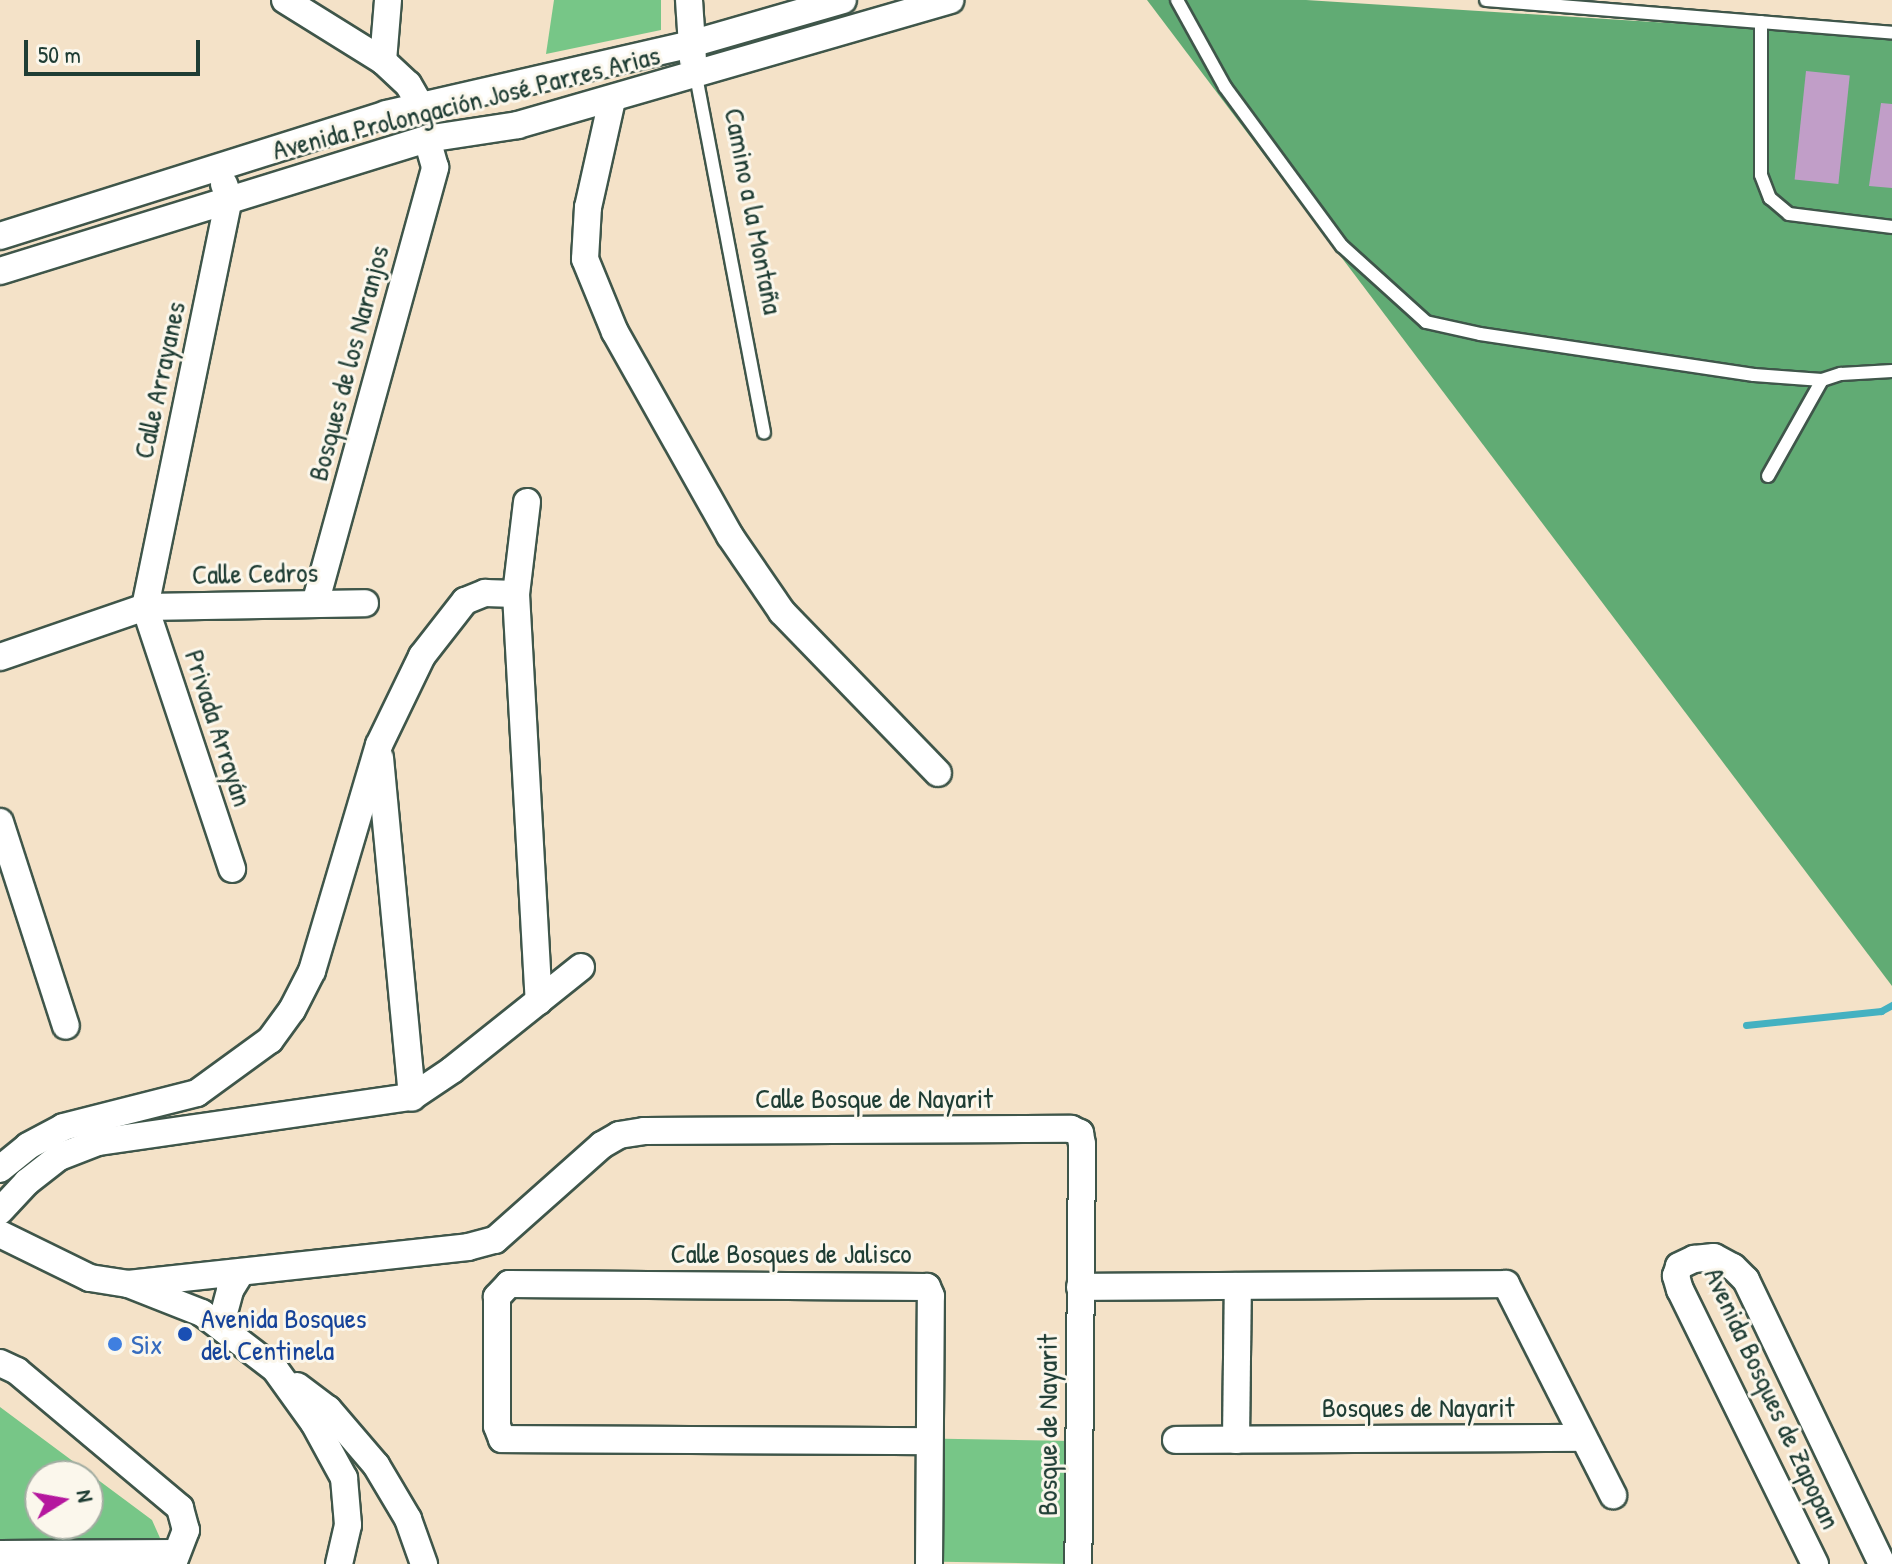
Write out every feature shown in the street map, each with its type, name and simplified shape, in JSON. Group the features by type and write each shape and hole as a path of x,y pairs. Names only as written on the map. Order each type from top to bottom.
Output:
{"street":[{"path":"285,0 383,61 408,84 420,105"},
{"path":"383,61 388,0"},
{"name":"Camino a la Montaña","path":"689,0 696,76"},
{"name":"Avenida Prolongación José Parres Arias","path":"0,236 420,105 691,44 843,0"},
{"name":"Avenida Prolongación José Parres Arias","path":"0,271 427,139 518,125 696,76 950,0"},
{"path":"612,100 588,207 585,259 615,332 730,536 782,612 938,773"},
{"name":"Bosques de los Naranjos","path":"315,604 435,167 427,139"},
{"path":"218,167 229,198"},
{"name":"Calle Arrayanes","path":"145,607 229,198"},
{"path":"527,502 516,594 539,1001"},
{"path":"0,1169 28,1146 63,1127 197,1093 270,1040 292,1010 312,971 379,745 422,656 465,601 485,593 516,594"},
{"name":"Calle Cedros","path":"0,657 145,607 365,603"},
{"name":"Privada Arrayán","path":"145,607 232,869"},
{"path":"379,745 412,1097"},
{"path":"0,822 66,1026"},
{"path":"0,1211 27,1182 59,1157 79,1148 202,1126 412,1097 452,1070 581,967"},
{"path":"197,1093 202,1126"},
{"name":"Calle Bosque de Nayarit","path":"128,1284 468,1247 495,1240 602,1145 619,1135 644,1131 1071,1129 1080,1133 1082,1144 1080,1287"},
{"path":"0,1234 90,1278 128,1284 202,1313 328,1409 359,1441 388,1482 408,1519 424,1564"},
{"name":"Avenida Bosques de Zapopan","path":"1815,1564 1680,1290 1676,1276 1679,1266 1694,1259 1714,1257 1733,1267 1746,1280 1882,1564"},
{"path":"225,1330 227,1301 240,1274"},
{"name":"Calle Bosques de Jalisco","path":"929,1441 502,1439 497,1426 497,1297 501,1289 509,1284 921,1284 927,1287 931,1296 929,1564"},
{"name":"Bosques de Nayarit","path":"1176,1440 1581,1438 1506,1284 1238,1286"},
{"path":"1080,1287 1238,1286 1236,1440"},
{"name":"Bosque de Nayarit","path":"1078,1564 1080,1287"},
{"path":"0,1363 17,1371 180,1508 186,1530 174,1559 0,1554"},
{"path":"275,1369 336,1459 348,1498 348,1525 339,1564"},
{"path":"1581,1438 1613,1495"},
{"path":"348,1498 388,1482"}],"lane":[{"path":"1177,0 1225,87 1342,246 1426,322 1480,334 1739,373 1822,380 1841,374 1892,371"},
{"path":"1486,0 1892,33"},
{"path":"1761,22 1761,175 1770,198 1789,214 1892,227"},
{"name":"Camino a la Montaña","path":"696,76 764,433"},
{"path":"1768,476 1822,380"}],"green space":[{"path":"554,0 661,0 661,30 546,54"},
{"path":"1147,0 1306,0 1892,37 1892,986"},
{"path":"0,1407 71,1460 24,1460 24,1540 104,1540 104,1484 152,1520 160,1538 148,1548 0,1541"},
{"path":"944,1439 1072,1441 1070,1564 942,1562"}],"building":[{"path":"1806,71 1850,76 1838,184 1795,179"},
{"path":"1881,103 1892,104 1892,188 1869,186"}],"waterway":[{"path":"1746,1025 1881,1011 1892,1005"}],"place":[{"name":"Avenida Bosques del Centinela","path":"185,1334"},
{"name":"Six","path":"115,1344"}]}
